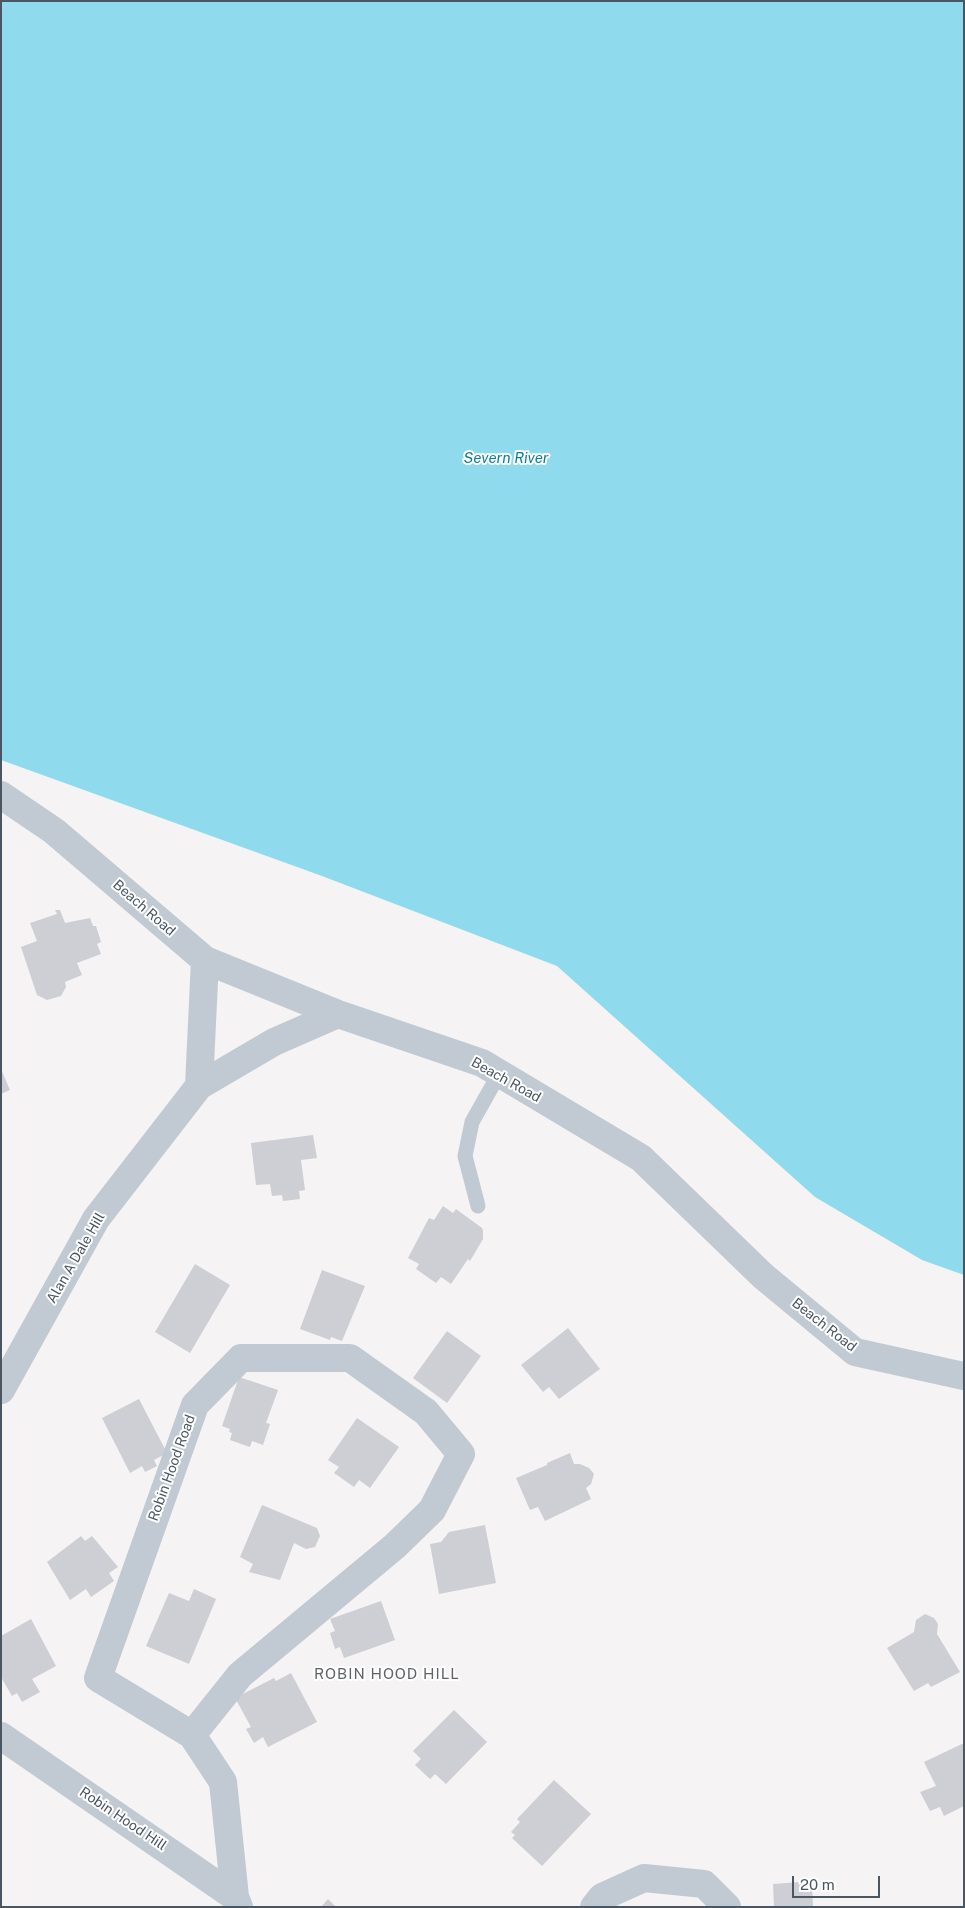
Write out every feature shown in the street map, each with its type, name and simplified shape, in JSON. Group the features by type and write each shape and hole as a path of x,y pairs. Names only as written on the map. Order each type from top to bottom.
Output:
{"street":[{"name":"Beach Road","path":"1,795 54,831 205,960 338,1014 482,1063 641,1158 763,1276 855,1352 964,1376"},
{"path":"199,1086 205,960"},
{"name":"Alan A Dale Hill","path":"1,1390 96,1219 199,1086 274,1042 338,1014"},
{"name":"Robin Hood Road","path":"192,1735 240,1675 395,1546 432,1510 461,1454 426,1412 350,1358 241,1358 195,1405 98,1678 192,1735 223,1782 237,1902"},
{"name":"Robin Hood Hill","path":"1,1736 237,1902"},
{"path":"594,1907 602,1897 644,1878 704,1884 727,1907"}],"lane":[{"path":"478,1206 465,1156 472,1122 499,1074"}],"water":[{"name":"Severn River","path":"1,1 964,1 964,1275 922,1260 815,1197 557,966 322,876 1,760"}],"building":[{"path":"55,910 60,910 65,923 90,918 93,926 96,926 101,942 97,944 101,954 77,963 82,975 65,982 66,987 61,996 47,1000 37,995 21,947 37,941 30,923 57,914"},
{"path":"1,1069 10,1090 1,1094"},
{"path":"313,1135 317,1158 301,1160 305,1190 299,1191 300,1199 283,1201 282,1195 272,1196 270,1184 256,1185 251,1143"},
{"path":"443,1206 453,1213 456,1209 483,1230 483,1239 470,1261 468,1259 451,1284 441,1277 436,1283 416,1269 419,1264 408,1258 429,1218 434,1220"},
{"path":"195,1264 230,1285 190,1353 155,1332"},
{"path":"322,1270 365,1286 342,1341 331,1337 330,1340 300,1329"},
{"path":"568,1328 600,1369 559,1399 549,1387 543,1392 521,1365"},
{"path":"447,1331 481,1356 447,1403 413,1378"},
{"path":"239,1377 278,1390 266,1423 270,1424 263,1445 252,1441 250,1447 230,1440 232,1433 229,1432 230,1429 222,1426"},
{"path":"139,1399 167,1453 154,1460 157,1466 145,1472 142,1466 130,1473 102,1418"},
{"path":"357,1418 399,1447 370,1488 359,1480 354,1487 334,1473 339,1467 328,1460"},
{"path":"570,1453 574,1464 580,1464 589,1468 594,1474 591,1484 586,1488 591,1499 545,1521 538,1507 530,1510 516,1478"},
{"path":"262,1505 317,1528 320,1536 315,1547 306,1549 294,1543 280,1580 249,1572 253,1564 240,1557"},
{"path":"485,1525 496,1583 439,1594 430,1544 441,1542 449,1532"},
{"path":"81,1536 85,1541 92,1536 118,1567 109,1573 114,1581 91,1597 86,1589 70,1600 47,1562"},
{"path":"194,1589 216,1599 189,1664 146,1646 169,1593 189,1601"},
{"path":"381,1601 395,1640 344,1658 340,1647 335,1649 330,1633 335,1631 330,1619"},
{"path":"925,1614 934,1618 938,1624 937,1634 960,1672 931,1687 928,1683 914,1691 887,1648 914,1632 916,1620"},
{"path":"31,1619 56,1666 32,1679 40,1692 22,1702 17,1693 12,1696 1,1677 1,1636"},
{"path":"291,1673 317,1722 268,1747 263,1737 254,1743 246,1729 251,1727 235,1698 274,1678 276,1681"},
{"path":"454,1710 487,1742 446,1784 435,1774 430,1779 415,1765 421,1759 413,1751"},
{"path":"964,1743 964,1806 944,1816 940,1807 930,1811 920,1792 936,1786 924,1762"},
{"path":"554,1780 591,1814 542,1866 512,1838 515,1835 511,1832 520,1822 517,1819"},
{"path":"812,1881 813,1907 774,1907 773,1884"},
{"path":"328,1899 336,1907 321,1907"}],"district":[{"name":"ROBIN HOOD HILL","path":"387,1674"}]}
